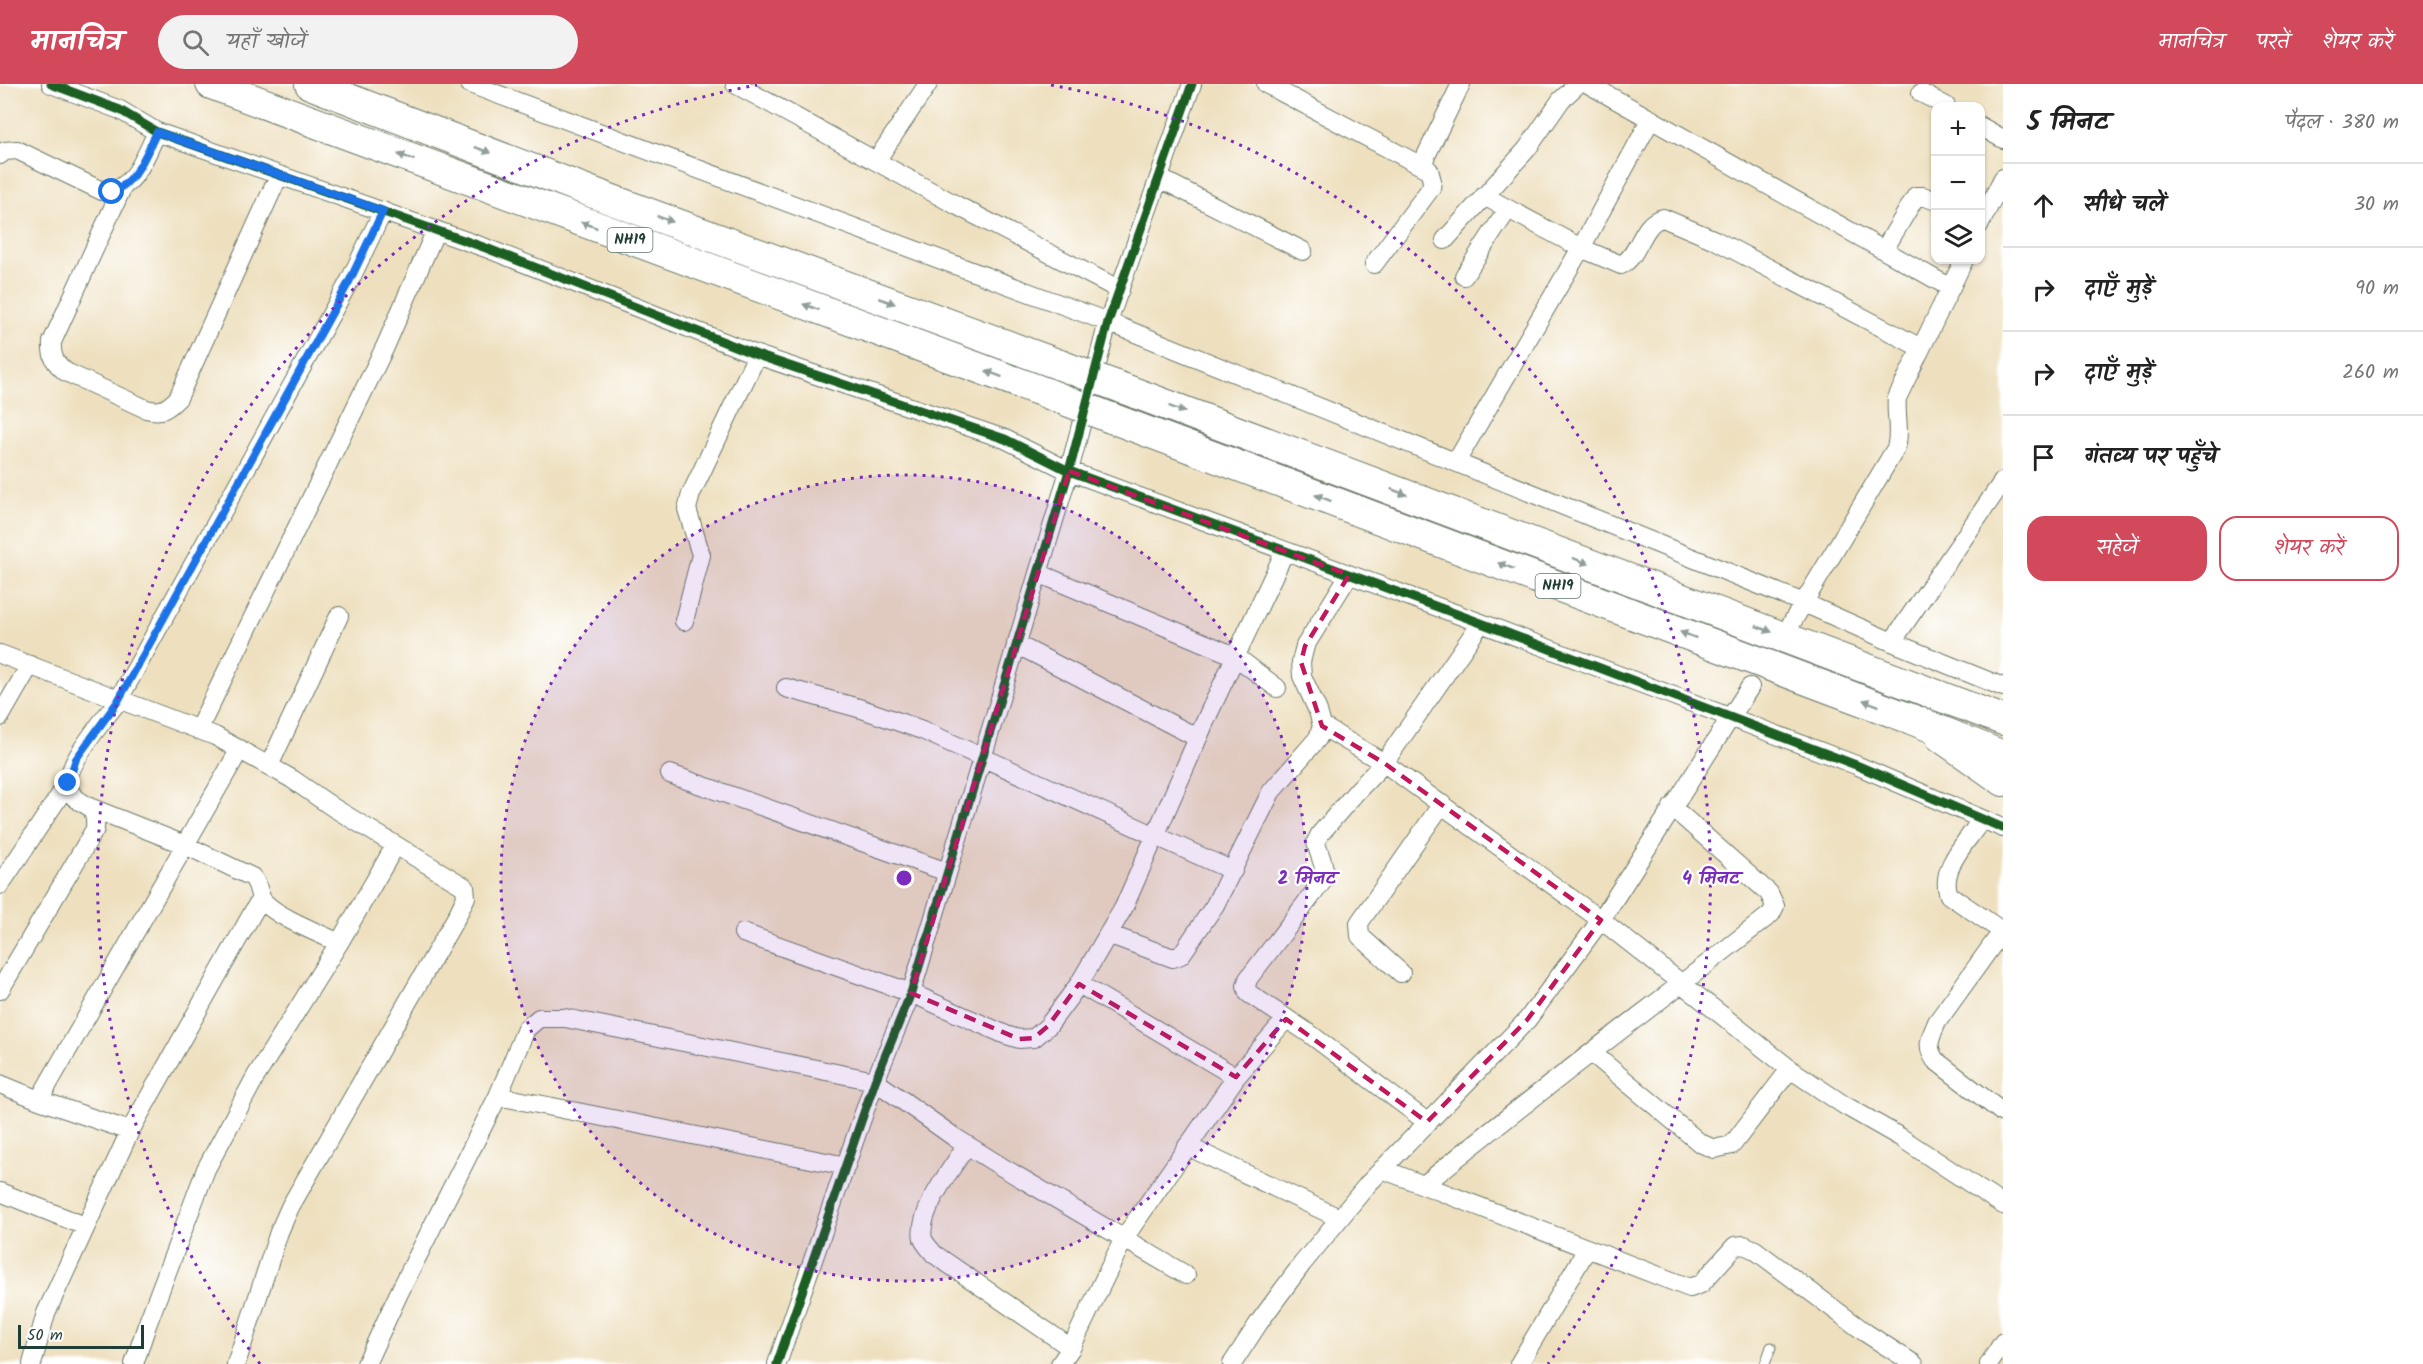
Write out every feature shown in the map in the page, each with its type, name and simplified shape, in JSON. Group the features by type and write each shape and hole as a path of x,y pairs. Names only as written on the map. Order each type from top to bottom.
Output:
{"highway":[{"name":"NH19","path":"211,84 1049,394 1911,719 2003,756"},
{"name":"NH19","path":"310,84 607,198 1122,388 1998,717"}],"main road":[{"path":"1911,719 2003,783"}],"street":[{"path":"51,84 120,110 157,132 486,248 757,355 1005,439 1069,471 1731,717 1897,781 2003,828"},
{"path":"470,84 492,88 1108,322 1804,603 2003,687"},
{"path":"735,84 956,205 1119,290"},
{"path":"876,161 928,84"},
{"path":"777,1364 874,1081 911,993 1069,471 1108,322 1192,84"},
{"path":"1266,84 1422,164 1429,170 1431,188 1374,264"},
{"path":"1422,164 1461,84"},
{"path":"1445,240 1527,149 1561,100 1578,84"},
{"path":"1590,84 1951,288"},
{"path":"1921,93 1938,102"},
{"path":"1456,462 1581,248 1651,119"},
{"path":"1985,129 2003,139"},
{"path":"157,132 133,178 123,188 52,342 51,355 66,372 146,410 166,410 178,398 279,175"},
{"path":"0,155 5,151 17,150 102,191 112,192 123,188"},
{"path":"1159,178 1303,251"},
{"path":"1985,213 2003,178"},
{"path":"1484,196 1581,248 1621,265 1628,262 1651,223 1663,218 1715,240 1921,348"},
{"path":"1884,250 1911,201 1916,196 1931,199"},
{"path":"1464,276 1508,209"},
{"path":"0,885 68,783 76,759 118,701 350,280 383,211"},
{"path":"198,730 385,347 436,230"},
{"path":"1791,624 1896,448 1900,434 1896,410 1897,398 1962,264"},
{"path":"684,621 701,555 687,509 691,494 697,477 757,355"},
{"path":"1892,642 2003,481"},
{"path":"743,933 911,993 1019,1039 1034,1038 1048,1026 1079,984 1136,884 1197,738 1285,551"},
{"path":"1038,573 1235,656 1277,688"},
{"path":"1108,934 1173,958 1181,955 1215,905 1271,792 1318,738 1322,726 1318,711 1302,676 1301,662 1305,646 1349,575"},
{"path":"269,766 339,616"},
{"path":"1427,1122 1248,993 1246,987 1248,980 1322,882 1325,866 1316,842 1320,834 1384,763 1481,623"},
{"path":"1016,644 1197,738"},
{"path":"0,654 198,730 240,749 465,887 466,897 457,916 290,1207 279,1232 236,1364"},
{"path":"0,717 30,665"},
{"path":"1232,1364 1260,1321 1339,1218 1382,1169 1527,1020 1601,920 1750,687"},
{"path":"786,688 896,720 982,756 1233,871"},
{"path":"1322,726 1384,763 1601,920 1790,1069 1844,1105 1900,1137 2003,1205"},
{"path":"39,1101 240,749"},
{"path":"670,774 947,872"},
{"path":"68,783 71,793 92,808 185,845 252,877 258,883 261,898 272,909 339,943"},
{"path":"1401,973 1360,936 1359,923 1442,804"},
{"path":"1424,1185 1506,1116 1681,985 1770,914 1775,906 1769,893 1672,807"},
{"path":"0,990 95,829 92,808"},
{"path":"1982,819 1952,863 1946,887 1949,895 2003,931 1937,1022 1930,1039 1929,1051 1935,1060 2003,1113"},
{"path":"134,1364 206,1169 256,1076 339,943 395,846"},
{"path":"32,1364 46,1313 130,1131 261,898"},
{"path":"1079,984 1236,1077"},
{"path":"366,1364 498,1096 526,1029 531,1023 549,1017 631,1030 874,1081 967,1145 1186,1275"},
{"path":"1060,1364 1071,1348 1124,1238 1236,1077 1286,1019"},
{"path":"1592,1053 1700,1143 1714,1149 1732,1145 1790,1069"},
{"path":"0,1084 39,1101 130,1131"},
{"path":"498,1096 846,1166"},
{"path":"967,1145 932,1200 923,1223 923,1240 934,1254 1071,1348"},
{"path":"1187,1146 1339,1218"},
{"path":"1382,1169 1689,1288 1701,1284 1735,1245 1744,1245 1755,1250 1866,1333 1914,1364"},
{"path":"0,1192 85,1226"},
{"path":"1519,1364 1587,1249"},
{"path":"1989,1364 2003,1342"}],"lane":[{"path":"1765,1364 1771,1347"}],"highlighted area":[{"path":"1069,471 1349,575 1305,646 1301,662 1322,726 1384,763 1601,920 1527,1020 1427,1122 1286,1019 1236,1077 1079,984 1048,1026 1034,1038 1019,1039 911,993"}],"cycle path":[{"path":"51,84 120,110 157,132 486,248 757,355 1005,439 1069,471 1856,765 2003,828"},
{"path":"777,1364 875,1081 911,993 1069,471 1108,322 1192,84"}],"route":[{"path":"68,783 70,771 76,759 118,701 238,485 350,280 383,211 157,132 133,178 123,188 112,192"}]}
